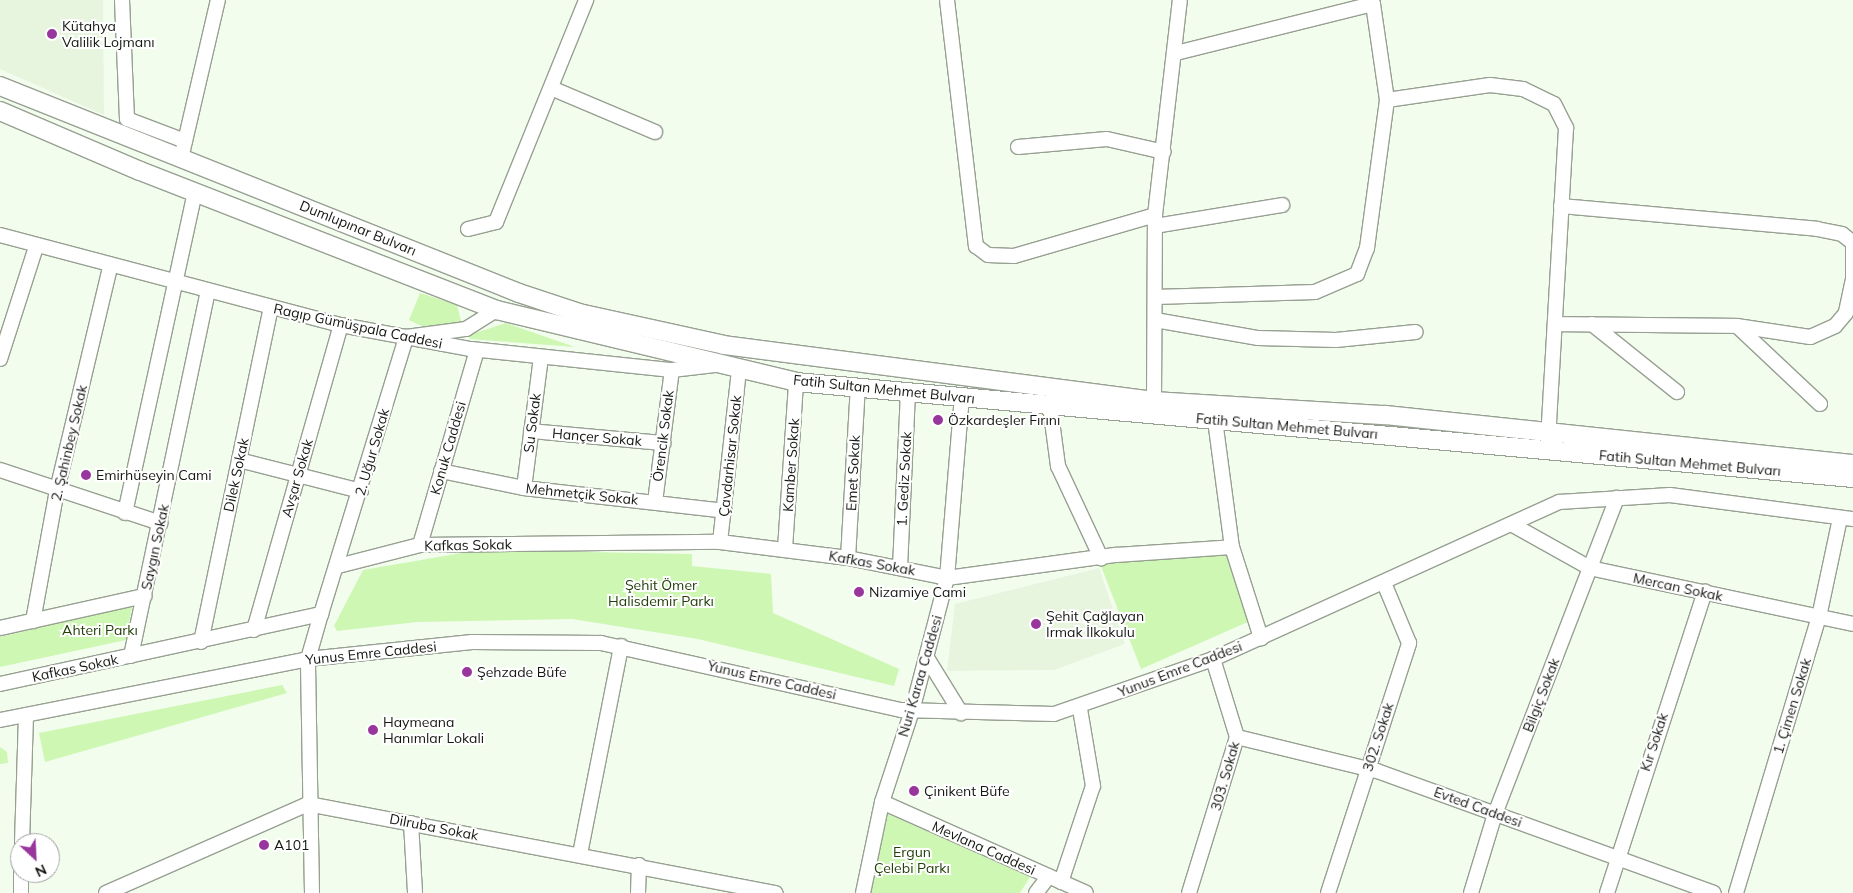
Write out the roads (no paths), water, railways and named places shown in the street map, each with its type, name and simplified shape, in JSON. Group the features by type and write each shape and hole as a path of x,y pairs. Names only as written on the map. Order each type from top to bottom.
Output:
{"main road":[{"name":"Dumlupınar Bulvarı","path":"0,86 183,149 519,293 579,313 724,345"},
{"name":"Dumlupınar Bulvarı","path":"0,111 195,193 497,310 731,366"},
{"name":"Fatih Sultan Mehmet Bulvarı","path":"724,345 1154,401 1385,415 1853,464"},
{"name":"Fatih Sultan Mehmet Bulvarı","path":"731,366 796,382 1853,478"}],"street":[{"path":"122,0 126,119 183,149 218,0"},
{"path":"468,229 496,222 586,0"},
{"path":"946,0 976,246 988,255 1014,256 1155,221 1282,205"},
{"path":"1154,401 1155,221 1176,53 1180,0"},
{"path":"1155,296 1315,292 1357,274 1367,248 1388,100 1373,4 1176,53"},
{"path":"1388,100 1490,85 1523,89 1554,104 1566,128 1548,451"},
{"path":"551,88 656,132"},
{"path":"1018,147 1107,140 1164,152"},
{"path":"125,513 195,193"},
{"path":"1554,324 1736,326 1810,337 1835,326 1846,313 1853,242 1842,234 1817,229 1561,206"},
{"name":"Ragıp Gümüşpala Caddesi","path":"0,235 110,267 176,281 271,308 341,325 477,350 672,370 731,366"},
{"path":"0,359 2,339 36,247"},
{"name":"2. Şahinbey Sokak","path":"33,621 57,490 110,267"},
{"name":"Saygın Sokak","path":"131,656 208,291"},
{"name":"Dilek Sokak","path":"201,642 271,308"},
{"path":"406,337 466,329 497,310"},
{"path":"1155,320 1258,338 1336,340 1416,332"},
{"path":"1592,324 1677,392"},
{"name":"Avşar Sokak","path":"254,630 341,325"},
{"path":"1736,326 1820,404"},
{"name":"2. Uğur Sokak","path":"338,566 406,337"},
{"name":"Konuk Caddesi","path":"420,545 477,350"},
{"name":"Su Sokak","path":"524,488 541,357"},
{"name":"Çavdarhisar Sokak","path":"720,542 724,511 731,366"},
{"name":"Örencik Sokak","path":"655,502 672,370"},
{"name":"Kamber Sokak","path":"785,549 796,382"},
{"name":"Emet Sokak","path":"848,558 858,387"},
{"name":"1. Gediz Sokak","path":"900,568 908,391"},
{"name":"Nuri Karaa Caddesi","path":"863,893 882,802 912,711 947,578 962,396"},
{"path":"1050,406 1058,466 1101,558"},
{"path":"1215,420 1232,547 1261,638"},
{"name":"Hançer Sokak","path":"531,431 662,443"},
{"path":"239,460 361,490"},
{"path":"0,470 125,513 160,522"},
{"name":"Mehmetçik Sokak","path":"441,471 524,488 724,511"},
{"name":"Yunus Emre Caddesi","path":"0,720 308,659 472,642 621,646 912,711 1054,714 1080,709 1162,674 1213,659 1512,525 1559,502 1670,495 1846,518"},
{"name":"Bilgiç Sokak","path":"1471,893 1495,814 1616,498"},
{"name":"1. Çimen Sokak","path":"1736,893 1819,617 1846,518"},
{"name":"Mercan Sokak","path":"1512,525 1590,568 1853,624"},
{"name":"Kafkas Sokak","path":"338,566 420,545 720,542 848,558 947,578 1101,558 1232,547"},
{"path":"312,893 308,804 308,659 338,566"},
{"name":"302. Sokak","path":"1328,893 1409,643 1384,583"},
{"name":"Kır Sokak","path":"1607,893 1705,592"},
{"path":"0,628 144,596"},
{"name":"Kafkas Sokak","path":"0,684 201,642 321,614"},
{"path":"580,854 621,646"},
{"path":"927,658 962,713"},
{"name":"303. Sokak","path":"1189,893 1237,737 1213,659"},
{"path":"1036,893 1055,879 1093,786 1080,709"},
{"path":"22,833 26,715"},
{"name":"Evted Caddesi","path":"1237,737 1368,769 1714,893"},
{"name":"Mevlana Caddesi","path":"882,802 1086,893"},
{"path":"106,893 308,804"},
{"name":"Dilruba Sokak","path":"308,804 639,865 776,893"},
{"path":"411,823 415,893"},
{"path":"638,893 639,865"},
{"path":"138,878 139,893"}],"place":[{"name":"Kütahya Valilik Lojmanı","path":"52,34"},
{"name":"Özkardeşler Fırını","path":"938,420"},
{"name":"Emirhüseyin Cami","path":"86,475"},
{"name":"Nizamiye Cami","path":"859,592"},
{"name":"Şehit Çağlayan Irmak İlkokulu","path":"1036,624"},
{"name":"Şehzade Büfe","path":"467,672"},
{"name":"Haymeana Hanımlar Lokali","path":"373,730"},
{"name":"Çinikent Büfe","path":"914,791"},
{"name":"A101","path":"264,845"}],"park label":[{"name":"Şehit Ömer Halisdemir Parkı","path":"661,594"},
{"name":"Ahteri Parkı","path":"100,630"},
{"name":"Ergun Çelebi Parkı","path":"912,860"}]}
